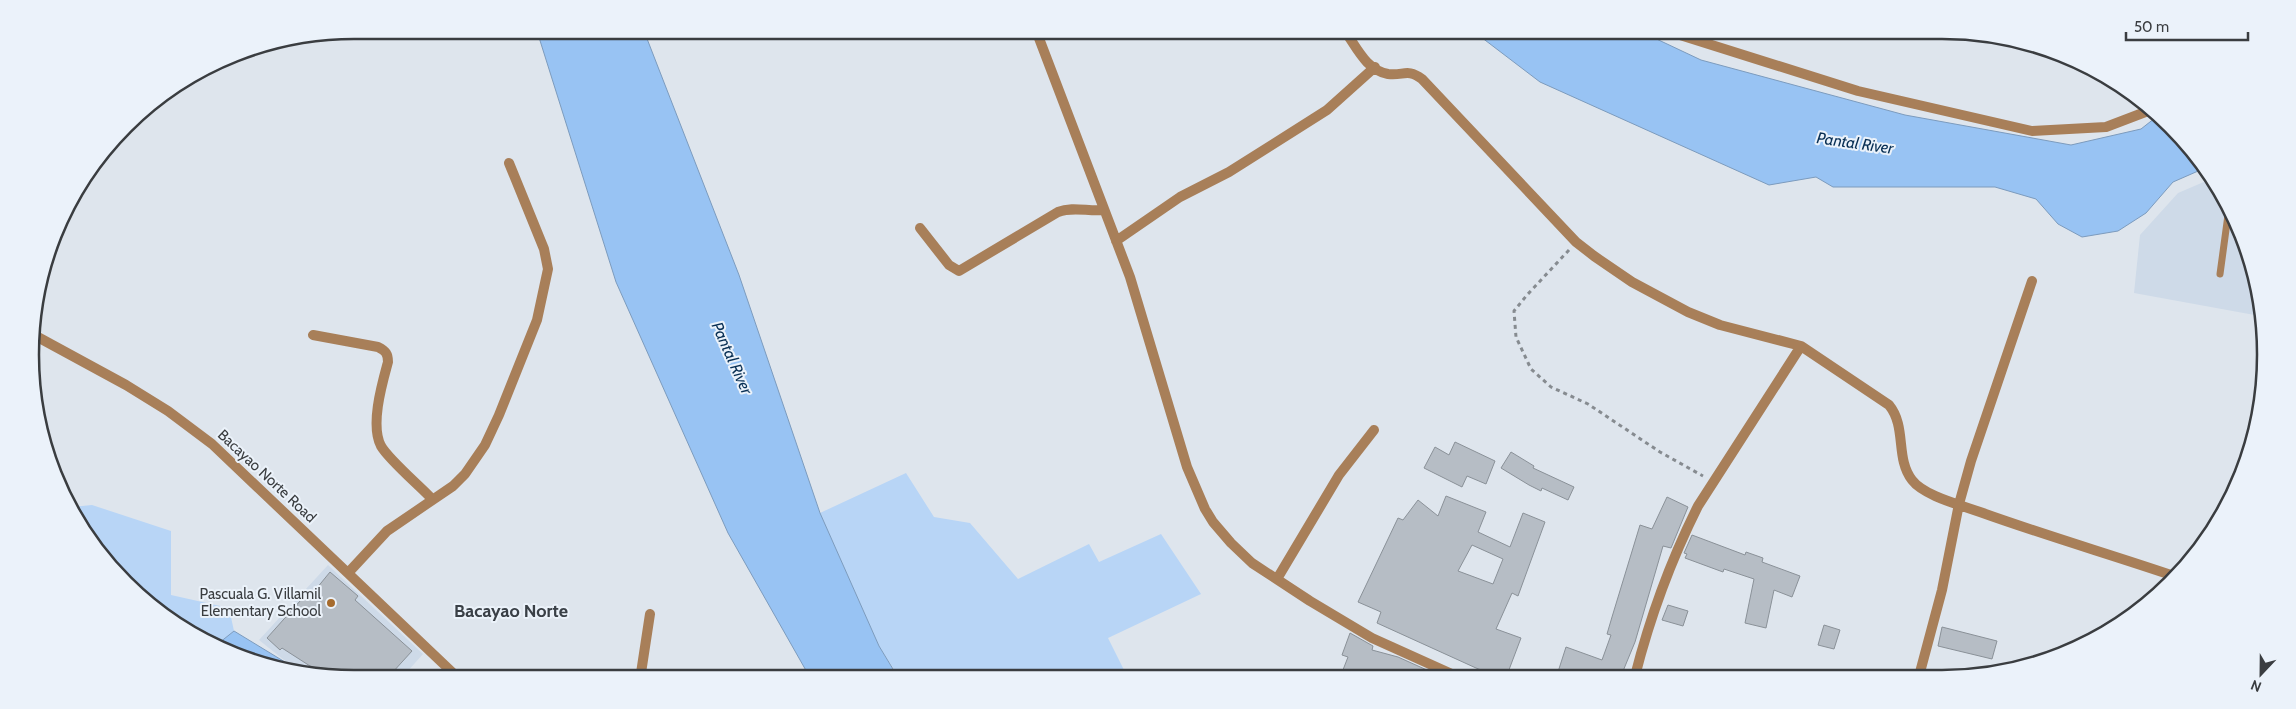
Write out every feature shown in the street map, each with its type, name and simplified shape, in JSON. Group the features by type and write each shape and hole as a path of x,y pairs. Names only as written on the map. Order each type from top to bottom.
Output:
{"street":[{"path":"1039,39 1130,278 1187,467 1205,509 1222,533 1241,553 1277,579 1372,638 1443,670"},
{"path":"1350,39 1366,63 1388,74 1409,72 1422,80 1576,242 1632,282 1688,312 1720,325 1800,346 1889,406 1900,424 1903,461 1913,482 1932,494 2038,532 2169,574"},
{"path":"1693,39 1858,91 2032,131 2106,127 2144,112"},
{"path":"1116,241 1180,197 1229,172 1327,110 1375,67"},
{"path":"348,574 387,531 453,486 465,474 485,445 537,320 548,268 544,249 509,163"},
{"path":"920,228 949,264 959,271 1058,212 1068,208 1084,211 1104,210"},
{"path":"1921,670 1942,590 1971,461 2032,281"},
{"path":"313,335 378,347 385,350 388,355 388,362 376,420 377,433 382,446 432,499"},
{"name":"Bacayao Norte Road","path":"39,338 118,380 168,411 212,444 450,670"},
{"path":"1637,670 1665,581 1698,506 1800,346"},
{"path":"1277,579 1339,474 1374,430"},
{"path":"642,670 650,614"}],"lane":[{"path":"2220,274 2227,220"}],"path":[{"path":"1576,242 1527,295 1514,312 1516,337 1531,369 1551,387 1588,404 1660,452 1714,482"}],"shaded area":[{"path":"2205,181 2225,215 2233,234 2246,273 2255,315 2134,293 2140,235 2178,193"},
{"path":"906,473 934,517 970,523 1018,579 1089,544 1099,562 1161,534 1201,594 1108,638 1124,670 894,670 879,646 820,513"},
{"path":"92,505 171,531 171,595 229,608 234,631 222,641 197,628 162,605 117,563 92,530 78,506"},
{"name":"Pascuala G. Villamil Elementary School","path":"328,565 423,654 409,670 334,670 287,663 259,640"}],"water":[{"name":"Pantal River","path":"540,39 647,39 739,275 820,513 879,646 894,670 806,670 728,533 616,282"},
{"name":"Pantal River","path":"1484,39 1656,39 1701,60 1905,115 2071,145 2141,129 2153,120 2179,146 2198,171 2173,182 2146,213 2118,231 2082,237 2058,224 2036,199 1995,187 1833,187 1816,177 1769,185 1540,82"},
{"path":"234,631 285,662 253,653 222,641"}],"building":[{"path":"1455,442 1495,461 1486,484 1467,476 1462,487 1424,468 1435,447 1449,455"},
{"path":"1511,452 1534,466 1533,468 1574,487 1568,500 1542,488 1541,491 1501,468"},
{"path":"1446,496 1486,512 1478,532 1510,547 1523,513 1545,522 1518,596 1512,593 1496,629 1521,638 1509,670 1481,670 1476,668 1377,623 1381,612 1358,602 1398,518 1403,520 1418,500 1438,516","holes":["1472,545 1503,559 1493,584 1458,571"]},
{"path":"1667,497 1688,507 1671,548 1663,546 1635,642 1623,670 1559,670 1566,647 1602,660 1611,635 1607,634 1640,525 1652,529"},
{"path":"1692,535 1745,555 1746,552 1763,558 1762,562 1800,576 1792,597 1774,590 1766,628 1745,623 1754,579 1724,569 1723,572 1685,558 1687,554 1684,553"},
{"name":"Pascuala G. Villamil Elementary School","path":"330,572 358,596 355,600 412,651 395,670 334,670 315,668 282,648 280,650 267,638 309,591 312,594"},
{"path":"1668,605 1688,611 1683,626 1662,620"},
{"path":"1824,625 1840,630 1834,649 1818,645"},
{"path":"1942,627 1997,641 1992,659 1938,646"},
{"path":"1350,633 1373,646 1372,650 1398,657 1427,670 1343,670 1348,657 1342,655"}],"place":[{"name":"Pascuala G. Villamil Elementary School","path":"331,603"}],"district":[{"name":"Bacayao Norte","path":"511,611"}]}
